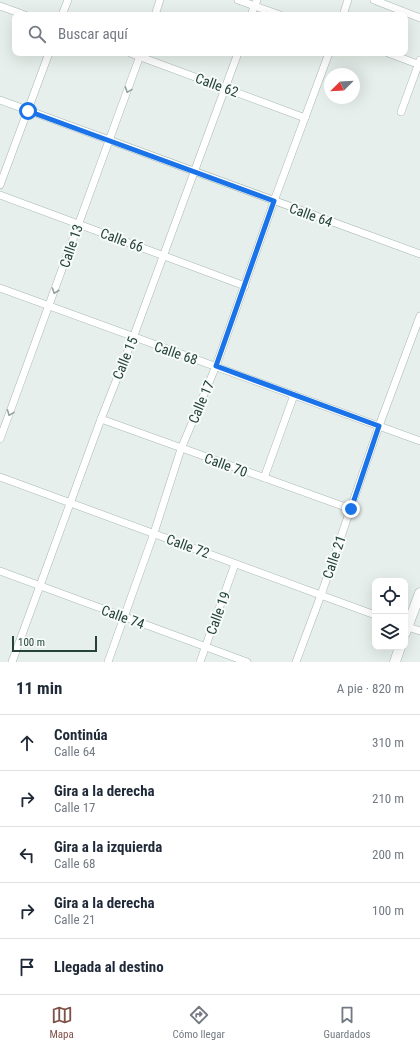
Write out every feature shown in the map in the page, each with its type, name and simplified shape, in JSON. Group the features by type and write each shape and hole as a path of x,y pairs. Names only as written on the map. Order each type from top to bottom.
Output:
{"street":[{"path":"63,12 68,0"},
{"path":"156,12 160,0"},
{"path":"238,0 256,3 274,12"},
{"path":"344,12 348,0"},
{"path":"374,0 405,12"},
{"path":"0,6 17,12"},
{"path":"408,13 420,18"},
{"path":"0,185 48,56"},
{"name":"Calle 13","path":"0,439 50,307 78,224 140,56"},
{"name":"Calle 62","path":"143,56 305,118"},
{"name":"Calle 15","path":"12,662 237,56"},
{"name":"Calle 17","path":"108,662 182,449 216,366 274,201 328,56"},
{"path":"398,56 420,63 401,112"},
{"name":"Calle 64","path":"0,100 420,254"},
{"name":"Calle 66","path":"0,195 245,286"},
{"name":"Calle 68","path":"0,288 133,338 216,366 420,441"},
{"name":"Calle 21","path":"296,662 321,595 379,426 420,316"},
{"path":"264,478 294,395"},
{"name":"Calle 70","path":"101,419 351,509"},
{"name":"Calle 72","path":"0,477 372,614"},
{"name":"Calle 19","path":"200,662 235,564"},
{"name":"Calle 74","path":"0,571 247,662"},
{"path":"408,623 420,593"},
{"path":"408,628 420,631"},
{"path":"395,662 399,650"}],"route":[{"path":"28,111 274,201 216,366 379,426 351,509"}]}
